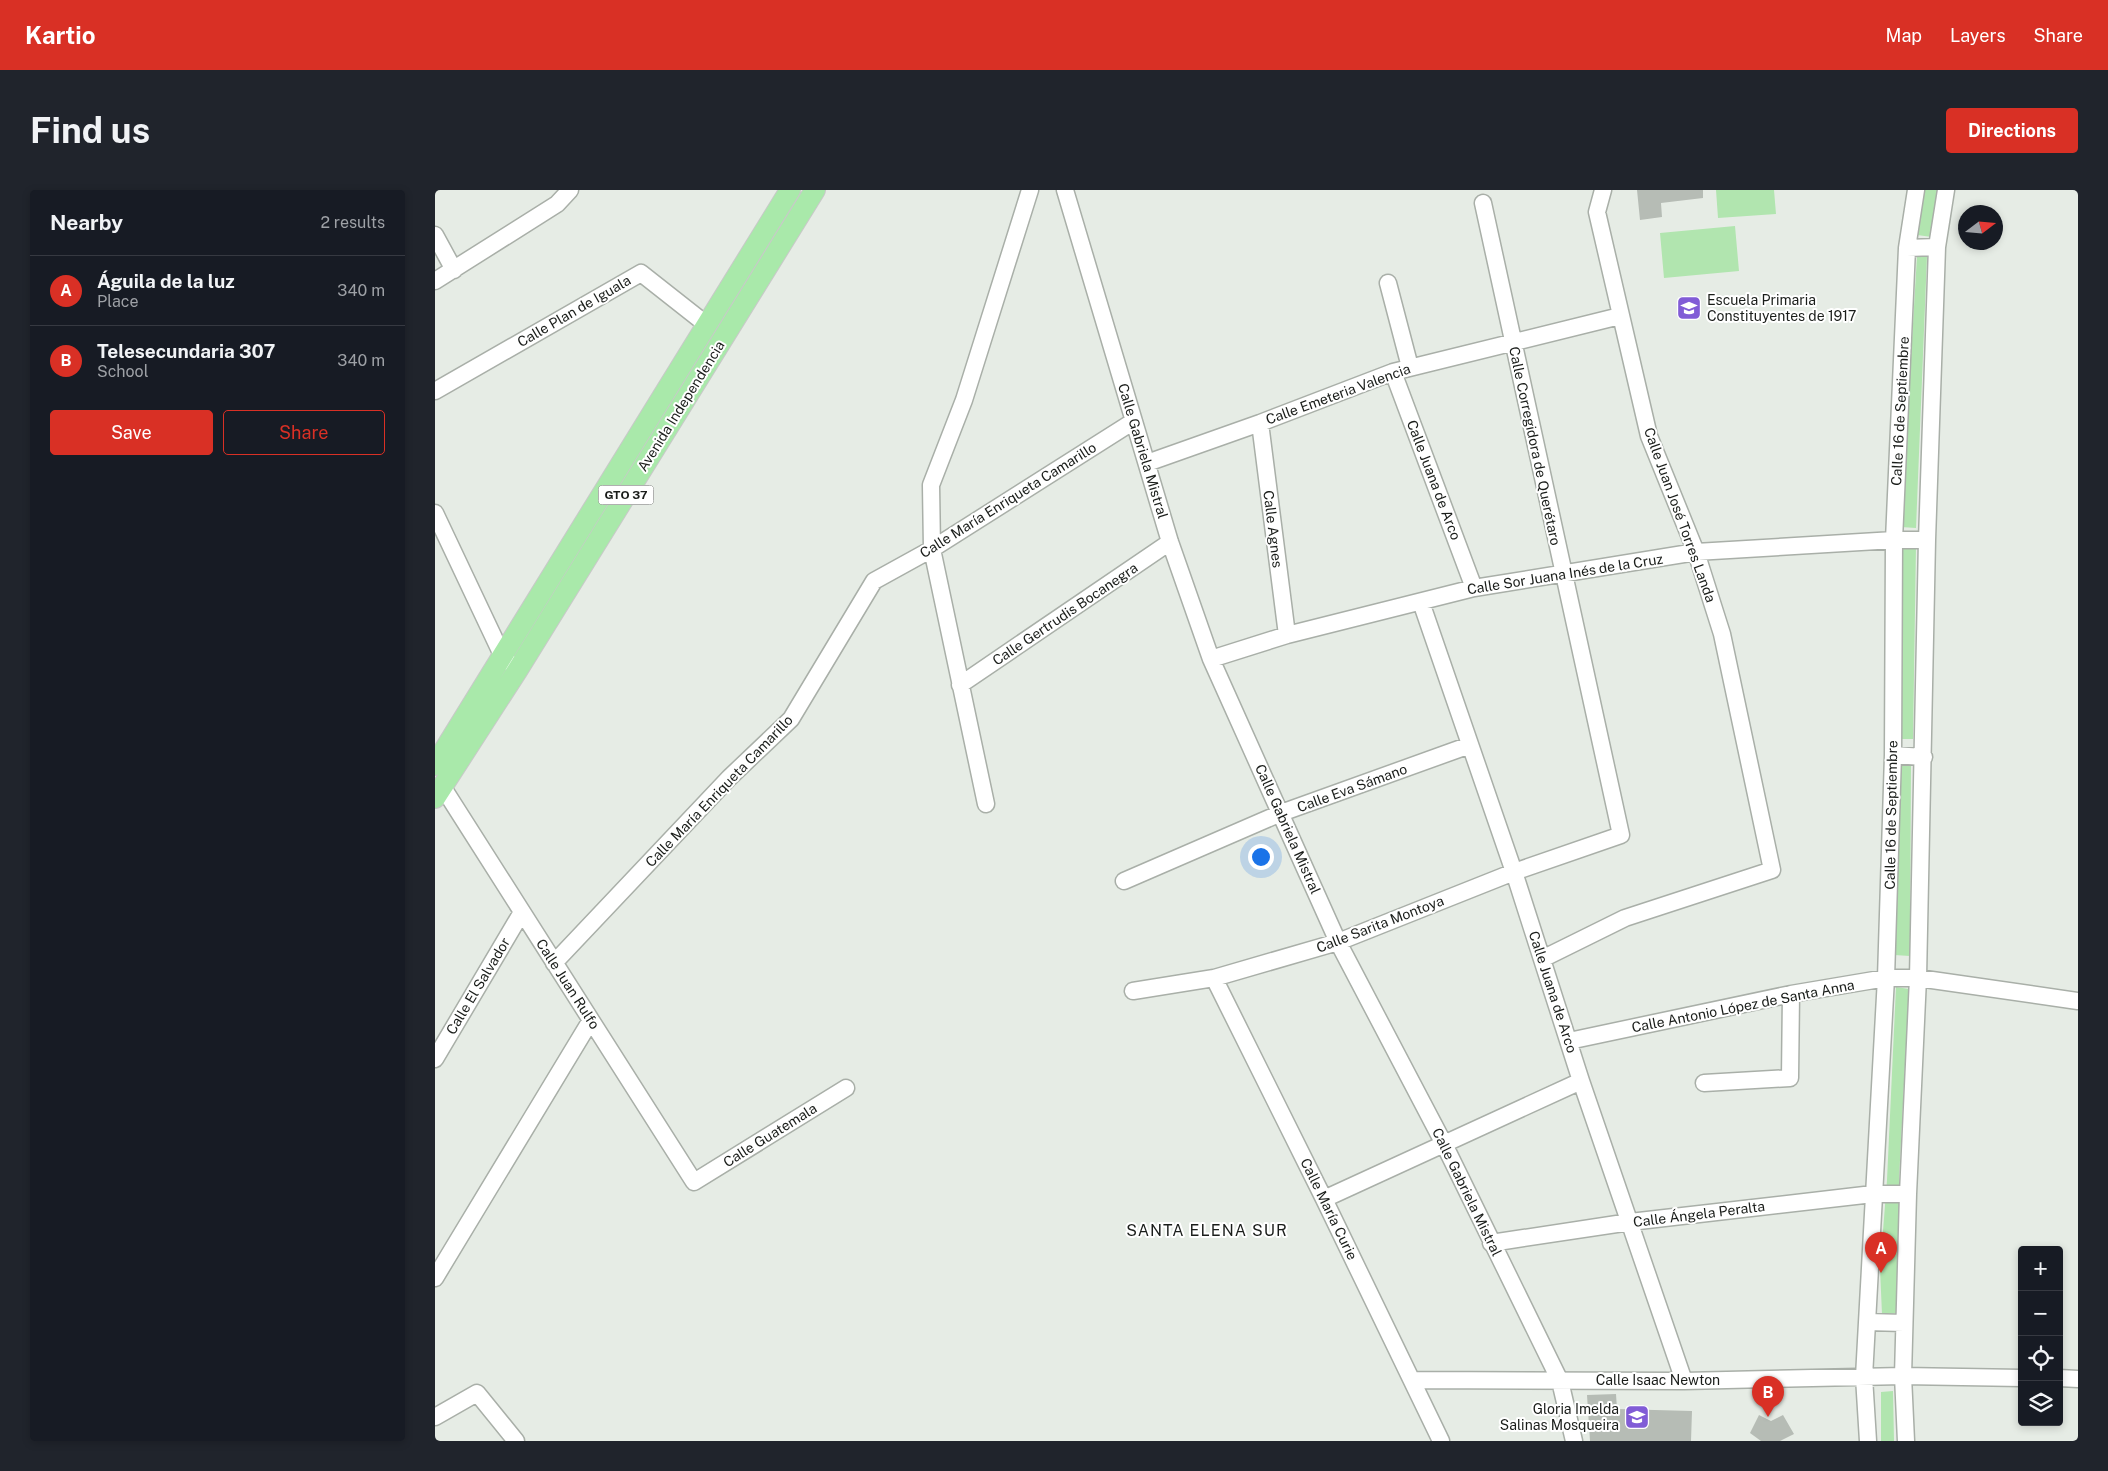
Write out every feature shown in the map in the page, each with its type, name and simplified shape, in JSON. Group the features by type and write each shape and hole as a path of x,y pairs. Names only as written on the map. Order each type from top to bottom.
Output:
{"main road":[{"name":"Avenida Independencia","path":"438,792 707,325 791,190"},
{"name":"Avenida Independencia","path":"435,766 510,664 815,190"}],"street":[{"path":"435,282 553,197 570,190"},
{"path":"986,804 932,549 931,485 964,400 1030,190"},
{"name":"Calle Gabriela Mistral","path":"1065,190 1170,542 1211,659 1338,942 1444,1144 1560,1381 1574,1441"},
{"name":"Calle Juan José Torres Landa","path":"1541,959 1625,918 1772,870 1722,634 1696,552 1649,436 1597,212 1603,190"},
{"name":"Calle 16 de Septiembre","path":"1868,1441 1864,1377 1886,978 1893,755 1894,540 1907,248 1916,190"},
{"path":"1907,1441 1903,1376 1904,1323 1918,978 1927,540 1937,248 1947,190"},
{"name":"Calle Corregidora de Querétaro","path":"1483,203 1621,835"},
{"path":"435,235 454,270"},
{"path":"1907,248 1937,248"},
{"name":"Calle Plan de Iguala","path":"435,391 641,272 707,325"},
{"path":"1388,283 1411,367"},
{"name":"Calle Emeteria Valencia","path":"1147,463 1260,423 1393,372 1620,316"},
{"name":"Calle Juana de Arco","path":"1393,372 1474,588"},
{"name":"Calle María Enriqueta Camarillo","path":"554,963 729,778 791,719 874,581 932,549 1134,421"},
{"name":"Calle Agnes","path":"1260,423 1287,635"},
{"path":"435,514 510,664"},
{"name":"Calle Sor Juana Inés de la Cruz","path":"1211,659 1287,635 1474,588 1563,572 1696,552 1894,540 1927,540"},
{"name":"Calle Gertrudis Bocanegra","path":"960,685 1170,542"},
{"name":"Calle Juana de Arco","path":"1421,602 1514,872 1581,1081 1684,1381"},
{"name":"Calle Eva Sámano","path":"1124,880 1281,814 1470,745"},
{"path":"1893,755 1924,757"},
{"name":"Calle Juan Rulfo","path":"438,792 522,912 694,1182"},
{"name":"Calle Sarita Montoya","path":"1133,991 1214,978 1338,942 1514,872 1621,835"},
{"name":"Calle El Salvador","path":"435,1059 522,912"},
{"name":"Calle María Curie","path":"1214,978 1441,1441"},
{"name":"Calle Antonio López de Santa Anna","path":"1569,1041 1791,994 1886,978 1918,978 2078,1001"},
{"path":"1704,1083 1790,1078 1791,994"},
{"path":"435,1278 591,1020"},
{"path":"1324,1199 1581,1081"},
{"name":"Calle Guatemala","path":"694,1182 846,1088"},
{"name":"Calle Ángela Peralta","path":"1491,1243 1630,1222 1873,1194 1908,1194"},
{"path":"1867,1322 1904,1323"},
{"name":"Calle Isaac Newton","path":"1412,1380 1684,1381 1903,1376 2018,1378"},
{"path":"2063,1378 2078,1378"},
{"path":"435,1417 477,1393 516,1441"}],"green space":[{"path":"1716,190 1774,190 1776,214 1718,218"},
{"path":"1923,190 1939,190 1932,237 1917,235"},
{"path":"1735,226 1739,271 1664,278 1660,233"},
{"path":"1917,256 1927,256 1916,528 1901,527"},
{"path":"1902,546 1916,546 1913,739 1900,739"},
{"path":"1900,761 1911,762 1910,956 1894,955"},
{"path":"1896,987 1909,989 1899,1179 1902,1313 1882,1314 1880,1269 1887,1180"},
{"path":"1893,1391 1894,1441 1881,1441 1881,1392"}],"building":[{"path":"1637,190 1703,190 1703,198 1661,203 1662,217 1640,220"},
{"name":"Gloria Imelda Salinas Mosqueira","path":"1616,1394 1617,1409 1692,1411 1691,1441 1590,1441 1587,1395"},
{"path":"1759,1415 1771,1421 1783,1415 1794,1434 1780,1441 1761,1441 1750,1433"}],"place":[{"name":"Escuela Primaria Constituyentes de 1917","path":"1689,308"},
{"name":"Águila de la luz","path":"1881,1273"},
{"name":"Gloria Imelda Salinas Mosqueira","path":"1637,1417"},
{"name":"Telesecundaria 307","path":"1768,1417"}],"district":[{"name":"SANTA ELENA SUR","path":"1207,1230"}]}
